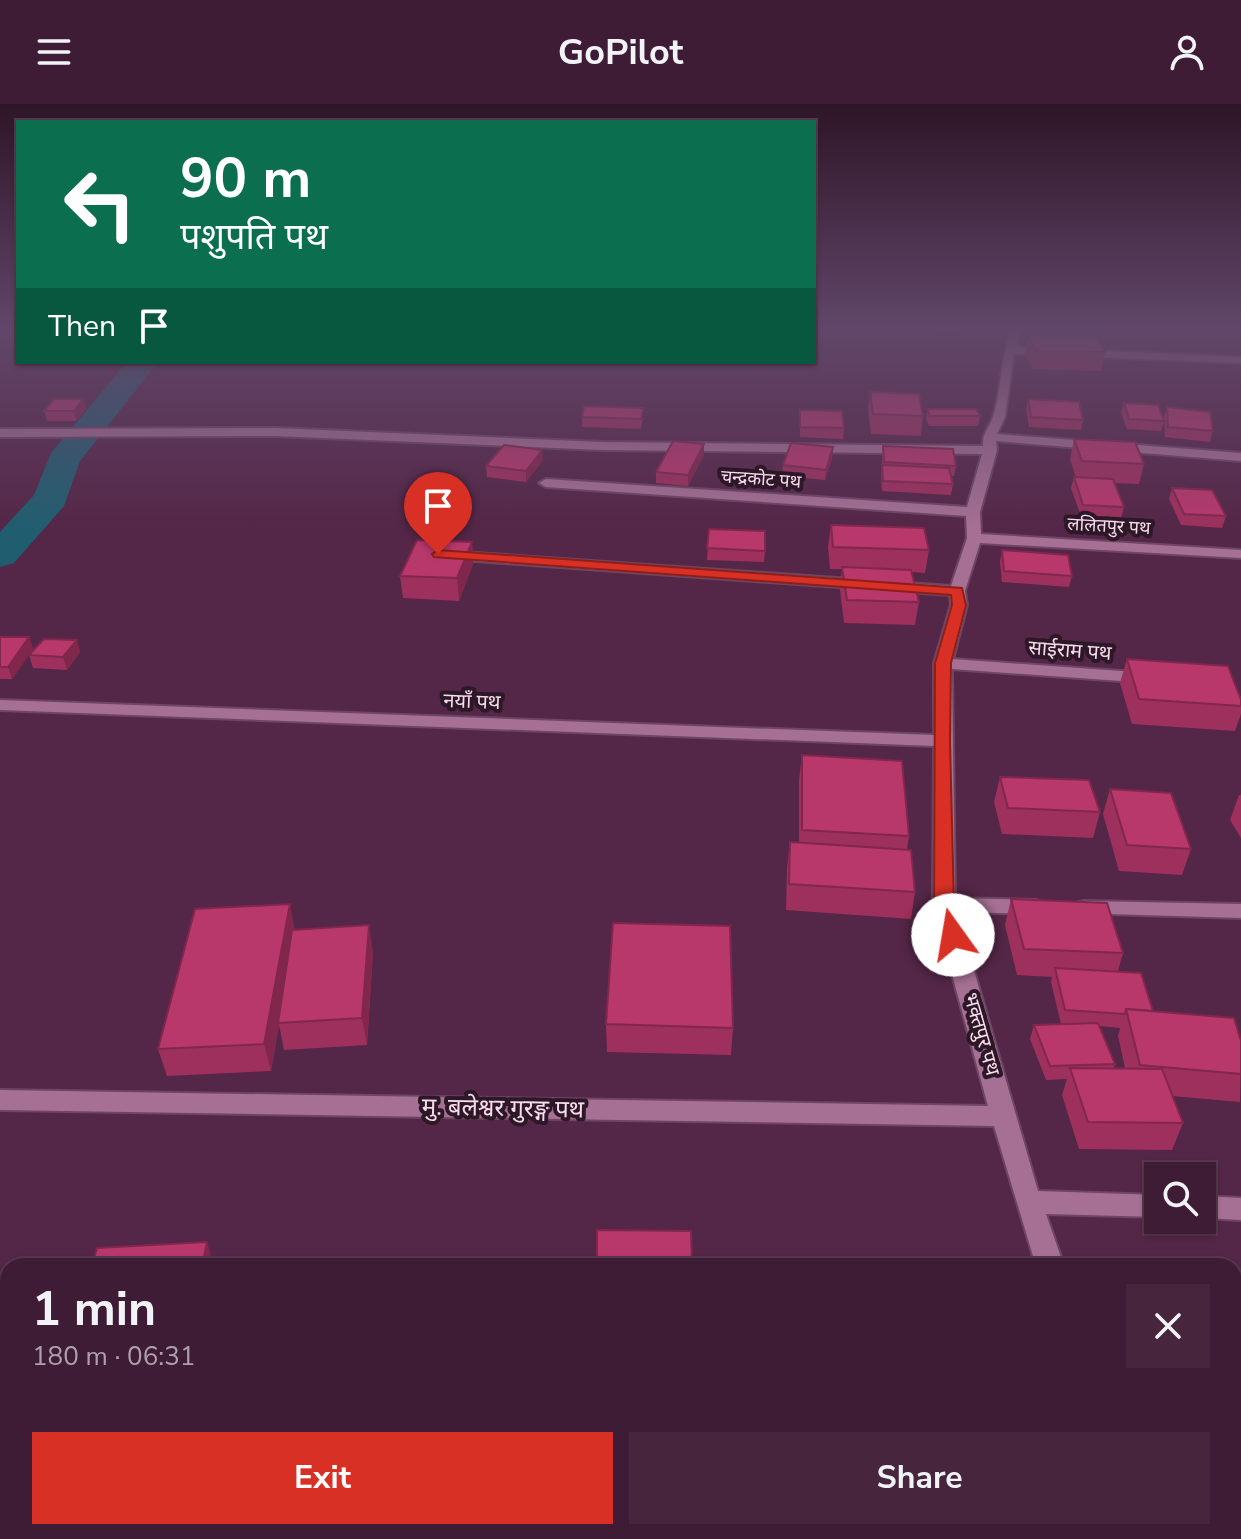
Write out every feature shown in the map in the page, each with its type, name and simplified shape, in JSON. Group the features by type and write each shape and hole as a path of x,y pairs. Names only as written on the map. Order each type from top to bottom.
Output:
{"street":[{"name":"भक्तपुर पथ","path":"1002,396 973,512 974,538 957,591 959,605 943,663 944,905 1028,1202 1047,1258"},
{"path":"0,433 276,432 602,446 990,444 1241,457"},
{"name":"चन्द्रकोट पथ","path":"546,483 973,512"},
{"name":"ललितपुर पथ","path":"974,538 1241,554"},
{"path":"438,554 957,591"},
{"name":"साईराम पथ","path":"943,663 1163,679"},
{"name":"नयाँ पथ","path":"0,705 942,741"},
{"path":"944,905 1241,911"},
{"name":"मु. बलेश्वर गुरङ्ग पथ","path":"0,1100 1006,1116"},
{"path":"1028,1202 1144,1206"},
{"path":"1216,1208 1241,1209"}],"building":[{"path":"871,396 919,396 923,416 873,414"},
{"path":"54,399 83,399 74,411 44,411"},
{"path":"1028,399 1079,402 1083,420 1031,417"},
{"path":"1124,403 1158,405 1164,421 1129,419"},
{"path":"584,406 643,408 641,419 582,417"},
{"path":"1167,407 1210,412 1213,431 1168,427"},
{"path":"927,409 976,409 980,416 930,416"},
{"path":"800,410 842,411 844,428 800,427"},
{"path":"1074,439 1135,442 1144,464 1082,461"},
{"path":"673,441 704,444 688,475 656,472"},
{"path":"791,443 833,447 826,470 783,465"},
{"path":"504,445 542,450 526,471 486,466"},
{"path":"883,446 953,449 956,466 884,462"},
{"path":"882,465 949,468 953,484 883,481"},
{"path":"1074,477 1113,479 1124,507 1083,505"},
{"path":"1172,488 1212,490 1226,516 1184,514"},
{"path":"831,525 924,528 929,550 833,547"},
{"path":"709,529 765,531 765,551 707,548"},
{"path":"417,540 472,542 457,578 400,576"},
{"path":"1002,550 1068,555 1072,576 1004,571"},
{"path":"842,567 911,570 919,602 847,600"},
{"path":"0,637 29,637 8,667 0,667"},
{"path":"44,639 77,640 63,657 29,655"},
{"path":"1127,659 1228,666 1241,706 1139,699"},
{"path":"802,755 902,761 909,836 802,830"},
{"path":"1000,777 1089,780 1100,812 1008,808"},
{"path":"1110,789 1171,793 1191,849 1127,845"},
{"path":"790,842 911,850 915,892 789,884"},
{"path":"1011,899 1107,903 1123,953 1024,949"},
{"path":"290,904 264,1044 158,1049 195,909"},
{"path":"613,923 730,926 733,1028 606,1024"},
{"path":"369,925 362,1018 278,1023 292,930"},
{"path":"1055,968 1141,973 1153,1011 1126,1009 1125,1014 1065,1010"},
{"path":"1126,1009 1234,1018 1241,1041 1241,1074 1140,1065"},
{"path":"1098,1023 1115,1064 1050,1066 1034,1025"},
{"path":"1070,1068 1162,1069 1183,1123 1088,1122"},
{"path":"597,1230 691,1231 692,1258 597,1258"},
{"path":"207,1242 204,1258 94,1258 97,1248"}],"waterway":[{"path":"0,555 51,498 63,460 115,396"}],"route":[{"path":"438,554 957,591 959,605 943,663 942,741 944,905 953,935"}]}
